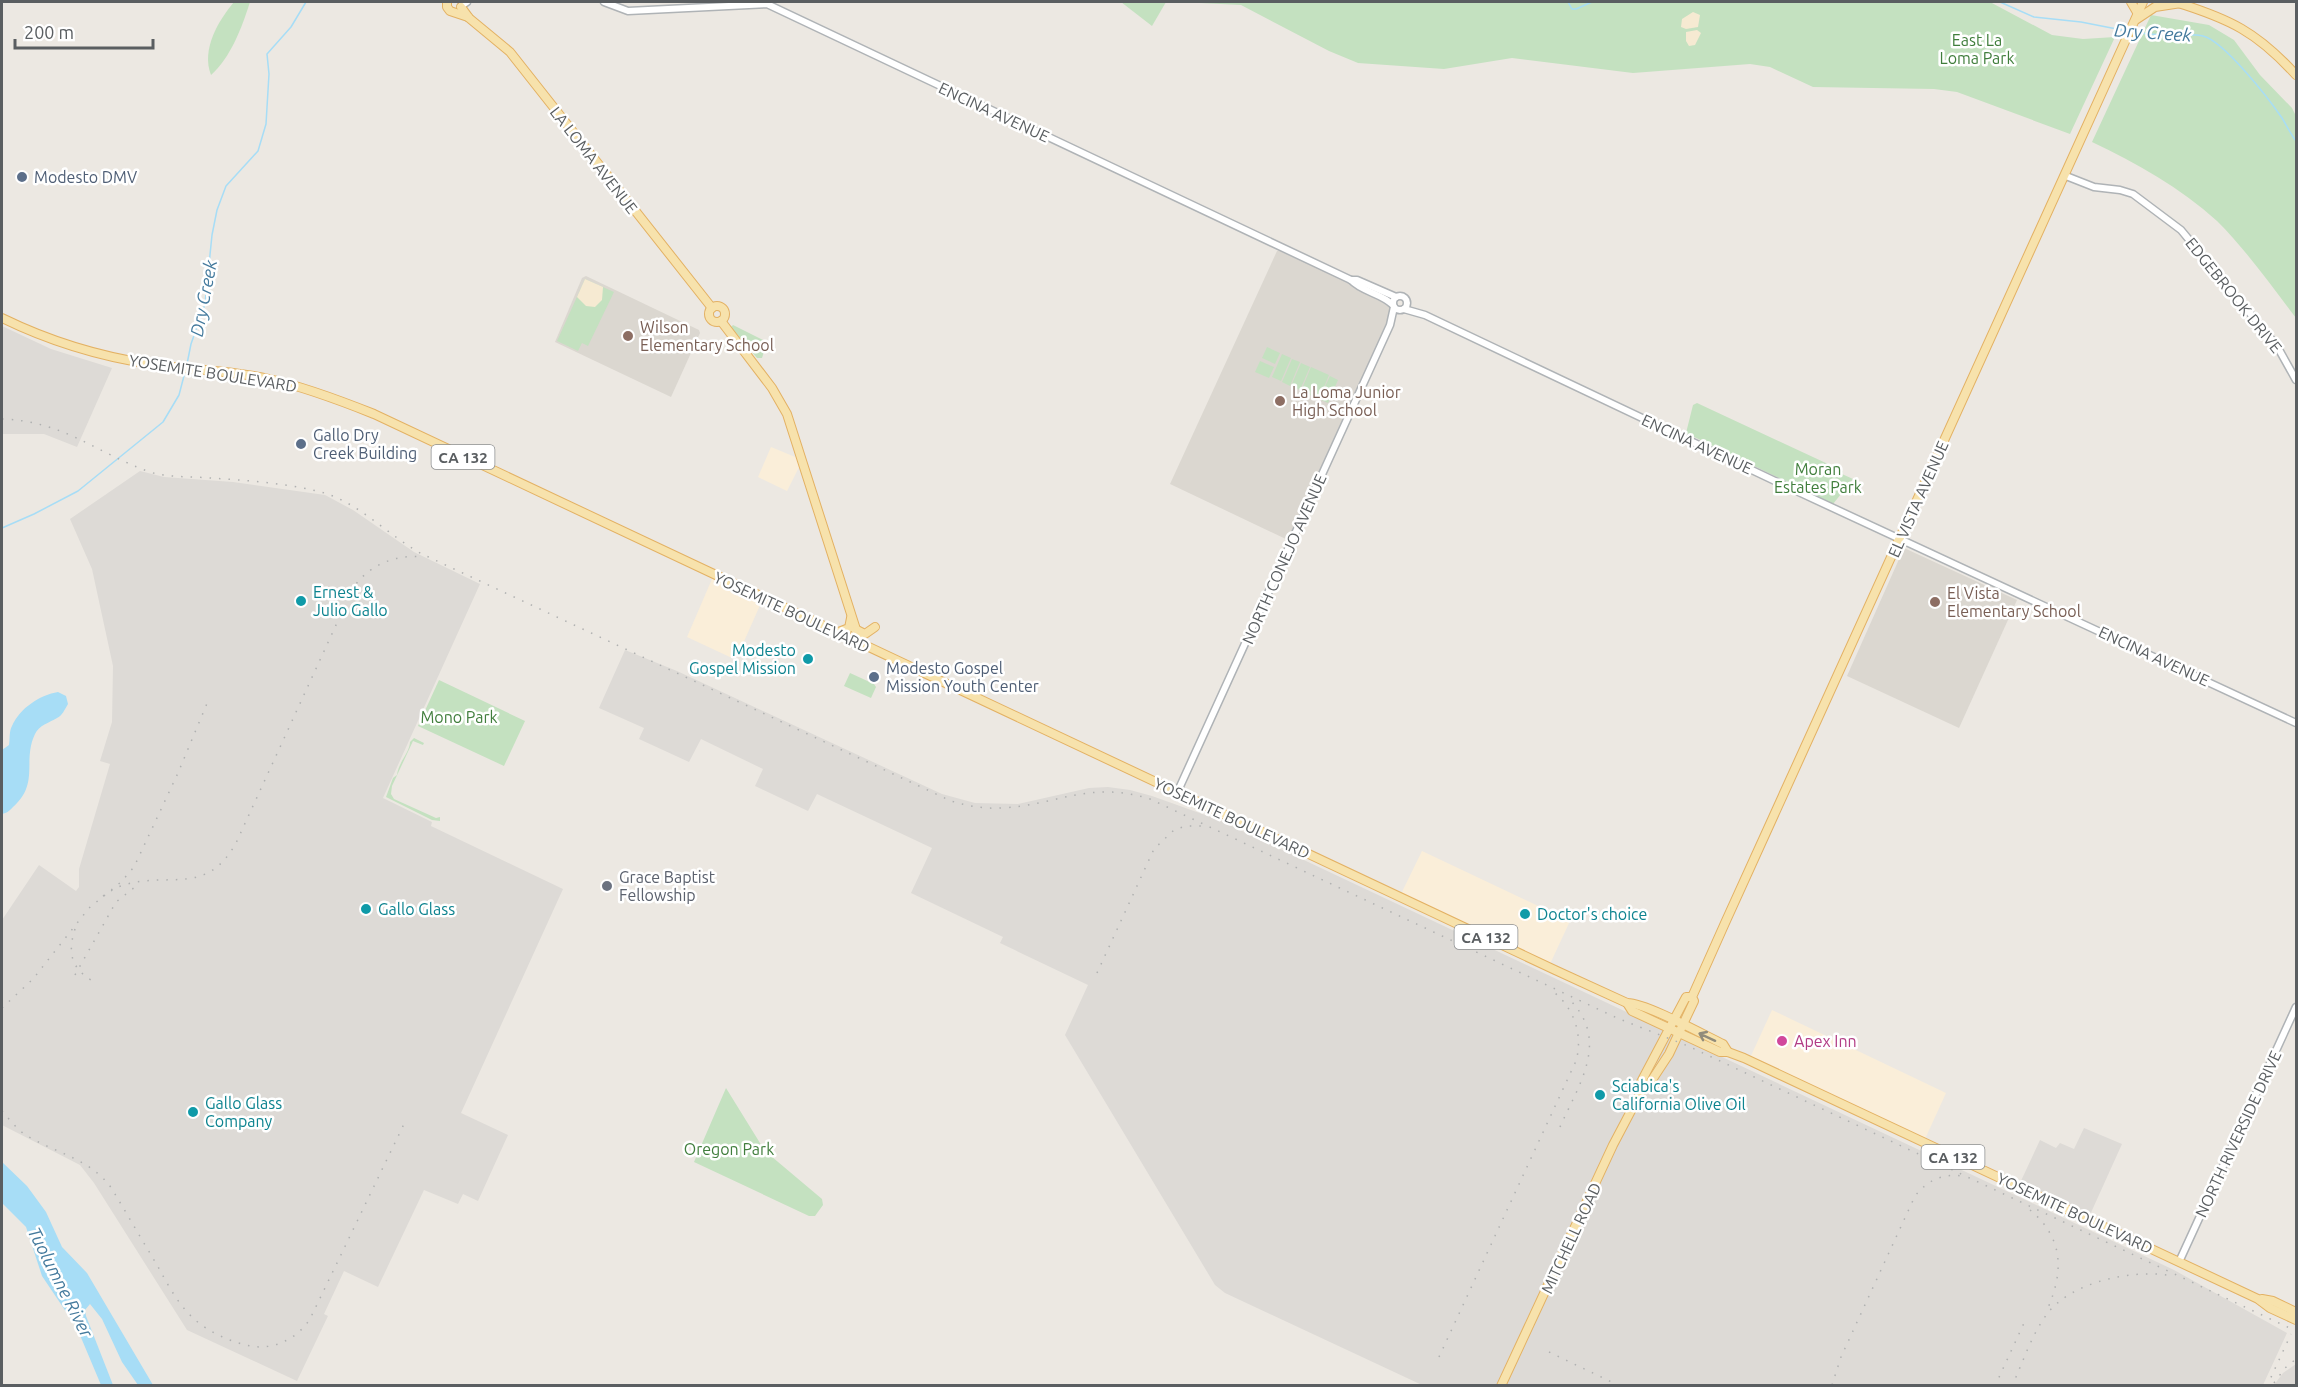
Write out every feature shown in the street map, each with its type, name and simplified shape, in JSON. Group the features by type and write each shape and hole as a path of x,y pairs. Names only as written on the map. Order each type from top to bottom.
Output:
{"main road":[{"name":"LA LOMA AVENUE","path":"446,2 448,9 461,6 470,18 510,52 712,308 709,315 712,320 722,321 772,388 786,414 851,616"},
{"path":"2131,2 2137,17 2155,7 2178,2 2221,17 2268,45 2296,75"},
{"name":"EL VISTA AVENUE","path":"1682,1029 1694,1001 1692,997 2143,2"},
{"name":"YOSEMITE BOULEVARD","path":"2,318 47,339 81,350 173,367 267,378 303,387 374,414 861,645 1627,1003 1635,1002 1720,1052 1728,1052 2258,1299 2270,1308 2296,1320"},
{"path":"851,616 861,645"},
{"path":"836,633 849,628 851,616"},
{"path":"855,629 865,634 875,627"},
{"name":"EL VISTA AVENUE","path":"1673,1025 1686,997 1692,997"},
{"name":"MITCHELL ROAD","path":"1642,1090 1641,1082 1673,1025"},
{"name":"MITCHELL ROAD","path":"1501,1386 1613,1145 1642,1090 1648,1086 1682,1029"},
{"name":"YOSEMITE BOULEVARD","path":"2258,1299 2273,1301 2296,1312"}],"street":[{"name":"ENCINA AVENUE","path":"604,2 624,10 767,4 1351,280 1383,297 1394,306 1405,307 1425,315 2296,723"},
{"name":"EDGEBROOK DRIVE","path":"2066,176 2094,187 2120,190 2133,195 2181,230 2277,346 2296,380"},
{"name":"ENCINA AVENUE","path":"1351,280 1357,280 1396,297 1404,297 1405,307"},
{"name":"NORTH CONEJO AVENUE","path":"1178,793 1390,325 1396,297"},
{"name":"NORTH CONEJO AVENUE","path":"1390,325 1405,307"},
{"name":"NORTH RIVERSIDE DRIVE","path":"2179,1262 2296,1007"}],"shaded area":[{"name":"La Loma Junior High School","path":"1277,251 1375,295 1392,307 1389,319 1288,540 1170,484"},
{"name":"Wilson Elementary School","path":"586,276 699,330 700,333 671,397 555,342 582,278"},
{"path":"2,326 51,349 112,368 77,447 44,434 2,434"},
{"path":"771,447 800,459 800,465 787,491 758,477"},
{"path":"140,471 164,477 233,482 325,495 353,510 414,552 480,584 383,798 432,822 431,826 563,889 461,1113 508,1135 478,1201 463,1194 458,1204 424,1190 378,1287 344,1271 324,1314 328,1316 297,1381 187,1330 94,1183 80,1165 2,1125 2,920 39,865 76,891 79,887 79,869 110,764 100,761 112,722 113,666 92,569 70,519"},
{"path":"1904,548 2017,600 1959,728 1847,676"},
{"path":"712,579 761,603 738,655 732,658 687,637"},
{"path":"625,650 677,671 942,794 975,803 1018,804 1089,788 1108,787 1152,796 1219,820 2174,1270 2287,1333 2263,1385 1422,1385 1225,1293 1215,1285 1065,1035 1088,985 1000,943 1003,937 911,893 932,848 817,794 808,811 755,786 763,769 701,739 689,762 639,739 644,728 599,708"},
{"path":"1422,851 1570,921 1550,964 1401,894"},
{"path":"1772,1010 1946,1093 1925,1139 1750,1058"},
{"path":"2084,1128 2122,1144 2089,1217 2020,1183 2040,1140 2056,1148 2060,1143 2074,1149"},
{"path":"2296,1364 2296,1385 2274,1385 2283,1373"}],"green space":[{"path":"234,2 250,2 230,51 211,75 208,56 213,36 222,18"},
{"path":"1121,2 1166,2 1152,26"},
{"name":"East La Loma Park","path":"1179,2 1990,2 2052,35 2083,39 2115,37 2070,134 1957,92 1934,89 1813,87 1770,67 1750,64 1633,73 1512,58 1444,69 1358,63 1329,51 1241,5"},
{"path":"2151,15 2209,25 2234,40 2260,75 2292,108 2296,116 2296,318 2258,268 2217,221 2158,177 2092,142"},
{"path":"585,279 614,292 588,346 582,343 578,351 557,341"},
{"path":"733,325 767,342 762,358 757,358 731,327"},
{"path":"1267,347 1280,353 1275,364 1262,358"},
{"path":"1282,354 1291,358 1281,381 1272,377"},
{"path":"1292,359 1300,362 1290,386 1282,382"},
{"path":"1260,361 1274,367 1269,378 1255,372"},
{"path":"1301,363 1310,367 1300,390 1291,386"},
{"path":"1311,367 1329,375 1319,399 1310,395 1313,386 1309,395 1301,391"},
{"path":"1330,376 1338,380 1328,403 1319,399"},
{"name":"Moran Estates Park","path":"1697,403 1843,471 1842,474 1853,479 1833,504 1686,433 1693,405"},
{"path":"850,673 874,684 876,687 871,698 844,686"},
{"name":"Mono Park","path":"439,680 525,721 504,766 418,726"},
{"path":"414,738 424,743 423,745 413,741 392,786 391,794 394,799 436,818 440,817 440,821 432,820 386,797 410,742"},
{"name":"Oregon Park","path":"726,1088 765,1151 822,1199 823,1205 815,1216 809,1216 694,1162"}],"sand":[{"path":"1693,12 1700,15 1698,27 1686,29 1681,27 1682,19"},
{"path":"1697,30 1701,33 1695,45 1689,46 1686,41 1686,32"},
{"path":"585,279 603,287 602,300 595,307 586,306 577,297"}],"water":[{"path":"58,692 66,696 68,704 60,716 42,726 35,734 31,744 26,789 13,807 2,814 2,750 9,745 11,728 31,703"},
{"name":"Tuolumne River","path":"2,1162 27,1186 46,1212 62,1247 87,1273 153,1385 138,1385 122,1362 102,1319 90,1304 85,1310 86,1316 113,1385 101,1385 77,1328 42,1276 26,1227 2,1203"}],"waterway":[{"name":"Dry Creek","path":"187,364 191,344 205,304 217,210 226,186 258,151 266,124 269,74 267,54 291,27 306,2"},
{"name":"Dry Creek","path":"1568,2 1572,9 1592,2"},
{"name":"Dry Creek","path":"2000,2 2034,17 2081,22 2127,31"},
{"name":"Dry Creek","path":"2134,32 2155,35 2197,35 2212,40 2234,59 2257,85 2296,141"},
{"name":"Dry Creek","path":"2,528 78,491 163,422 179,395 185,372"}],"railway":[{"path":"2,419 44,425 157,474 277,484 304,488 332,496 359,510 422,554 951,801 976,807 995,808 1022,806 1091,793 1109,792 1150,799 1617,1018 1688,1046 2296,1331"},
{"path":"103,896 121,886 141,881 186,879 199,876 212,870 224,860 236,843 353,588 375,567 393,559 423,557"},
{"path":"2,1008 33,979 89,908 121,882 134,867 178,773 208,701"},
{"path":"1097,973 1154,849 1174,830 1186,826 1204,826"},
{"path":"75,975 116,902 135,887"},
{"path":"75,929 72,958 79,970 91,980"},
{"path":"1439,1357 1576,1061 1578,1052 1576,1024 1568,1007 1555,993"},
{"path":"1560,1127 1582,1079 1589,1047 1588,1031 1582,1015 1570,1000"},
{"path":"2,1111 25,1135 85,1164 104,1179 173,1293 193,1318 224,1338 260,1347 282,1343 300,1331 310,1319 404,1124"},
{"path":"1832,1385 1841,1357 1915,1196 1936,1179 1962,1176"},
{"path":"2030,1210 2049,1232 2058,1256 2056,1282 2047,1310"},
{"path":"2012,1386 2037,1330 2047,1314 2058,1303 2086,1286 2102,1281 2136,1274 2167,1275"},
{"path":"1995,1386 2024,1323"},
{"path":"2267,1386 2291,1334"},
{"path":"1549,1352 1620,1386"},
{"path":"2274,1383 2285,1368 2296,1359"}],"place":[{"name":"Modesto DMV","path":"22,177"},
{"name":"Wilson Elementary School","path":"628,336"},
{"name":"La Loma Junior High School","path":"1280,401"},
{"name":"Gallo Dry Creek Building","path":"301,444"},
{"name":"Ernest & Julio Gallo","path":"301,601"},
{"name":"El Vista Elementary School","path":"1935,602"},
{"name":"Modesto Gospel Mission","path":"808,659"},
{"name":"Modesto Gospel Mission Youth Center","path":"874,677"},
{"name":"Grace Baptist Fellowship","path":"607,886"},
{"name":"Gallo Glass","path":"366,909"},
{"name":"Doctor's choice","path":"1525,914"},
{"name":"Apex Inn","path":"1782,1041"},
{"name":"Sciabica's California Olive Oil","path":"1600,1095"},
{"name":"Gallo Glass Company","path":"193,1112"}]}
